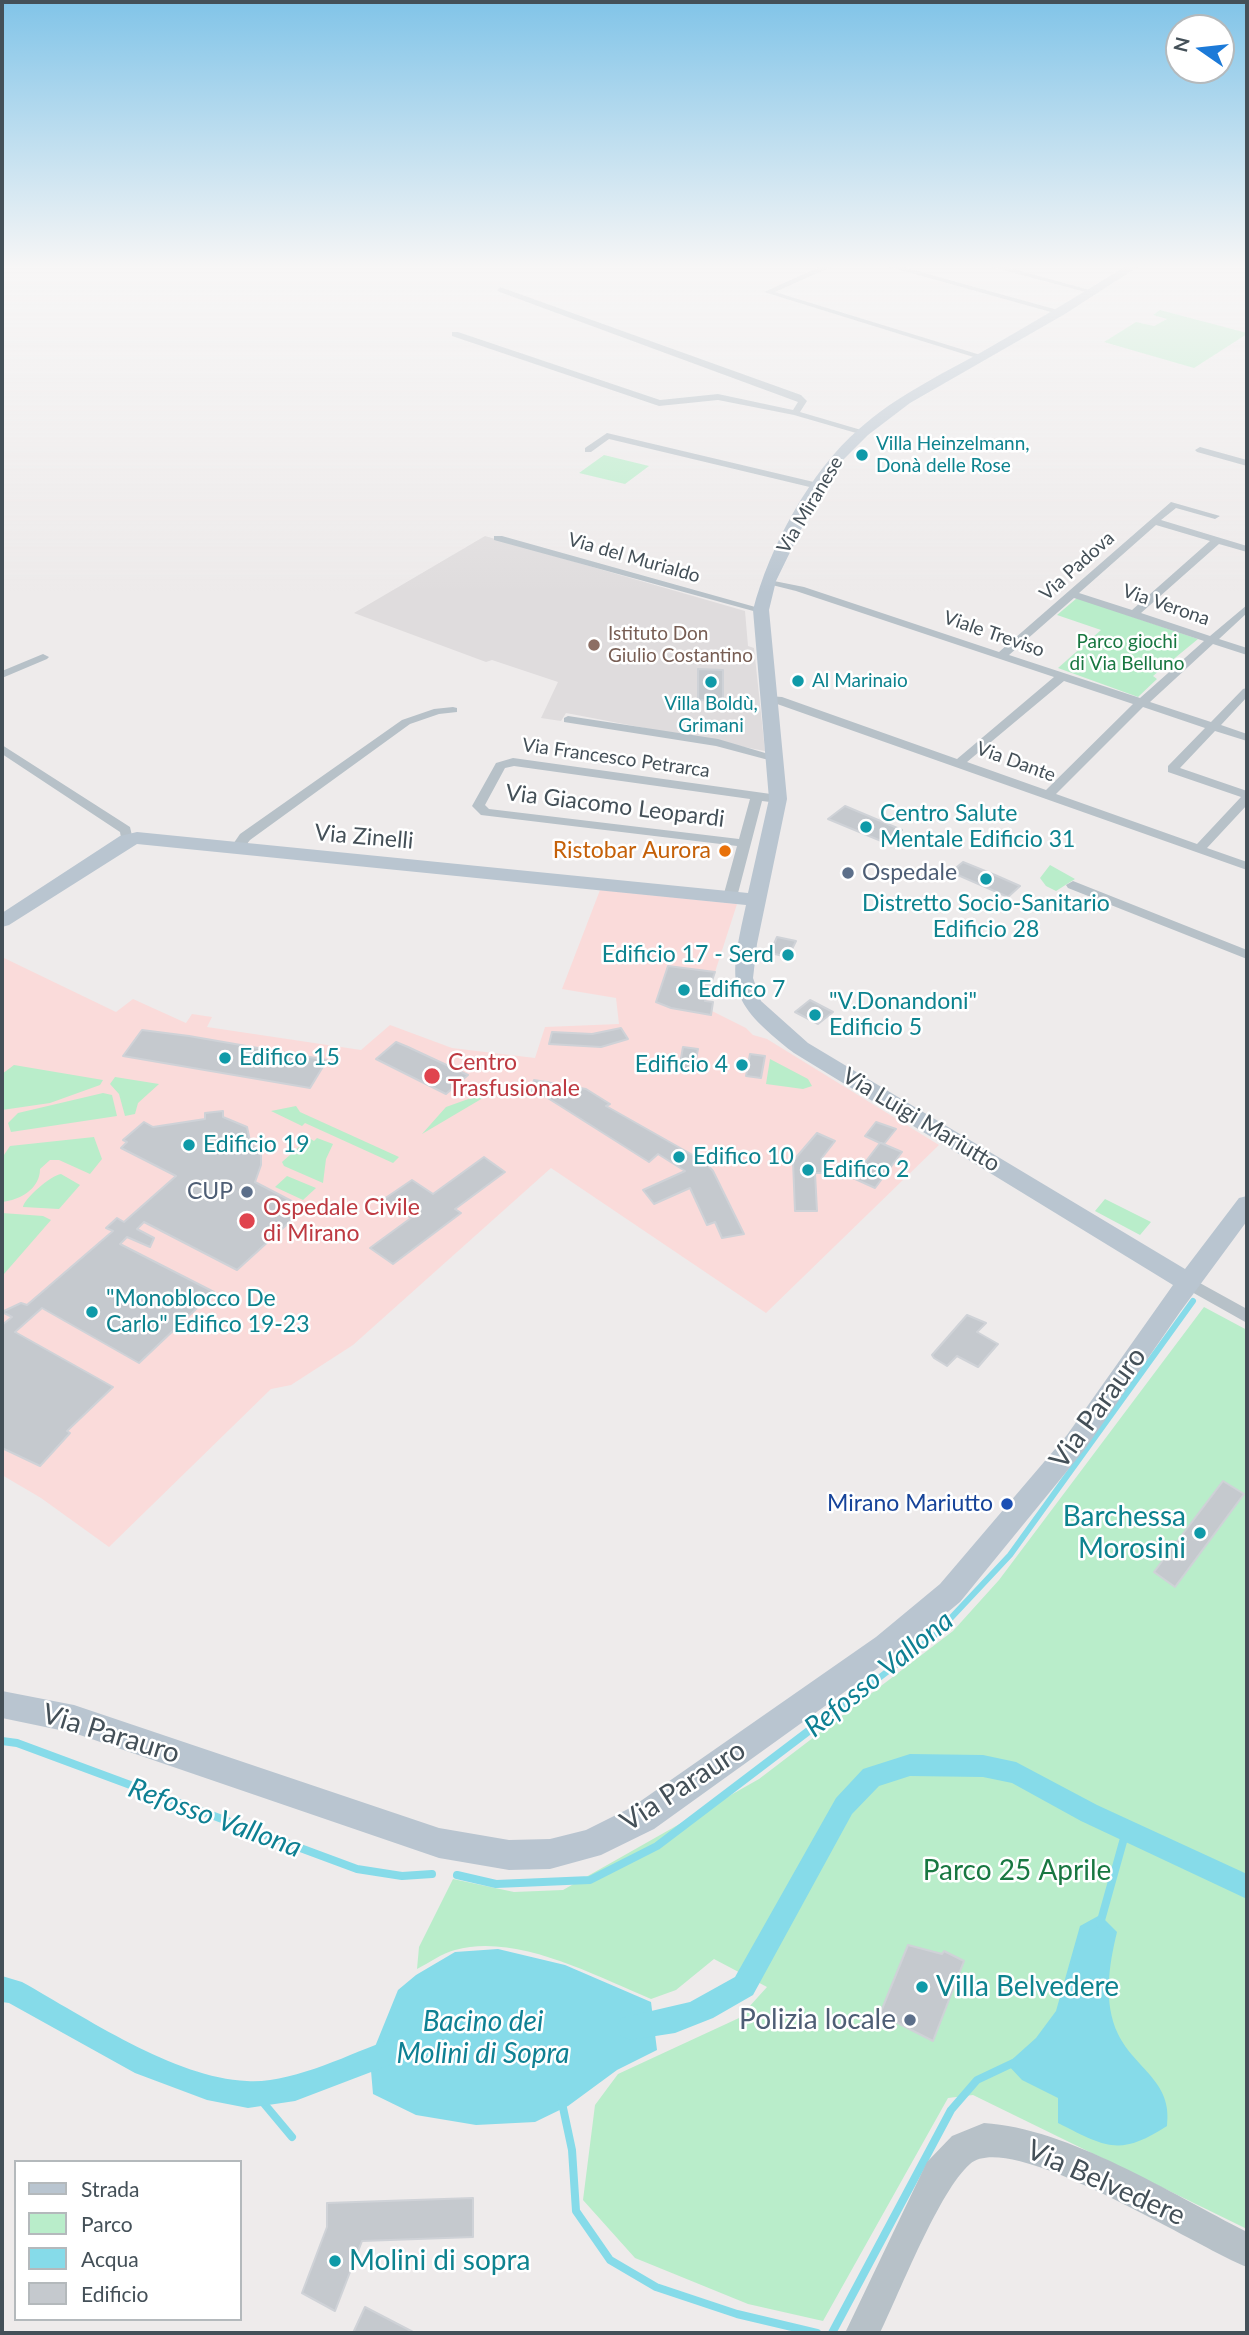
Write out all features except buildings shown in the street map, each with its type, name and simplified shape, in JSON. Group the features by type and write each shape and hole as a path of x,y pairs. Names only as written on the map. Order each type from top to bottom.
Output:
{"main road":[{"name":"Via Miranese","path":"756,900 778,799 761,610 768,581 836,457 905,400 950,375"},
{"name":"Via Zinelli","path":"127,840 137,838 235,850 756,900"},
{"path":"2,921 127,840"},
{"name":"Via Luigi Mariutto","path":"756,900 743,978 751,1003 774,1027 802,1048 1189,1283"},
{"name":"Via Parauro","path":"2,1705 74,1719 439,1843 509,1855 551,1854 590,1844 643,1818 886,1646 950,1593 1001,1535 1076,1441 1247,1204"}],"street":[{"path":"576,375 659,403 718,397 795,413 863,432"},
{"path":"741,375 800,398 803,401 795,413"},
{"path":"588,450 607,436 818,486"},
{"path":"1200,450 1247,463"},
{"path":"1177,490 1170,499 1174,504 1215,516"},
{"name":"Via Padova","path":"1002,655 1174,504"},
{"path":"1153,522 1247,549"},
{"name":"Via del Murialdo","path":"498,537 761,610"},
{"path":"1135,613 1217,540"},
{"name":"Viale Treviso","path":"768,581 1002,655 1247,738"},
{"name":"Via Verona","path":"1073,594 1247,652"},
{"path":"1049,794 1142,703 1247,608"},
{"path":"2,675 43,657"},
{"path":"960,762 1063,676"},
{"path":"1199,849 1247,796 1172,769 1247,691"},
{"name":"Via Dante","path":"769,699 778,699 960,762 1247,866"},
{"path":"235,850 245,837 406,722 438,711 453,710"},
{"path":"568,720 718,743 776,758"},
{"path":"2,749 126,830 127,840"},
{"name":"Via Francesco Petrarca","path":"481,810 478,806 500,766 513,762 778,799"},
{"path":"730,897 757,797"},
{"name":"Via Giacomo Leopardi","path":"481,810 744,843"},
{"path":"1073,885 1247,955"},
{"path":"1189,1283 1247,1317"},
{"name":"Via Belvedere","path":"862,2333 939,2174 952,2157 982,2139 1002,2138 1067,2161 1247,2250"}],"shaded area":[{"name":"Istituto Don Giulio Costantino","path":"485,536 745,611 748,646 754,648 765,751 566,713 561,721 541,718 558,682 492,660 486,662 354,613"},
{"name":"Ospedale Civile di Mirano","path":"600,890 737,904 706,1000 713,1002 712,1011 746,1028 753,1035 767,1039 939,1145 766,1313 551,1168 353,1345 291,1385 271,1389 109,1547 41,1498 2,1475 2,957 116,1012 133,999 186,1023 192,1014 212,1017 207,1027 361,1050 390,1025 452,1048 535,1058 545,1027 619,1024 616,998 562,989"}],"green space":[{"path":"604,455 649,466 625,484 579,473"},
{"name":"Parco giochi di Via Belluno","path":"1077,598 1198,639 1153,676 1157,679 1138,697 1058,668 1101,630 1057,615"},
{"path":"1050,865 1075,879 1056,891 1046,886 1040,878"},
{"path":"770,1059 808,1079 812,1086 803,1089 766,1084"},
{"path":"14,1065 103,1080 100,1085 50,1103 2,1110 2,1074"},
{"path":"115,1077 159,1084 138,1103 135,1114 125,1116 119,1094 110,1084"},
{"path":"103,1093 112,1095 117,1116 11,1132 8,1123 18,1113"},
{"path":"485,1093 488,1095 422,1134 446,1107"},
{"path":"296,1106 300,1112 399,1157 393,1163 305,1123 302,1126 271,1111"},
{"path":"94,1137 102,1159 90,1174 59,1160 50,1160 40,1169 33,1188 16,1199 2,1202 2,1158 10,1146"},
{"path":"309,1138 333,1144 326,1159 323,1183 284,1166 282,1162"},
{"path":"61,1174 80,1185 59,1209 23,1207 39,1188"},
{"path":"287,1176 316,1188 303,1200 275,1187"},
{"path":"1105,1199 1151,1222 1140,1235 1095,1211"},
{"path":"2,1213 43,1216 51,1220 4,1274"},
{"name":"Parco 25 Aprile","path":"1204,1307 1247,1330 1247,2229 973,2095 948,2098 823,2321 748,2304 635,2258 583,2200 595,2105 618,2074 739,2018 767,1987 714,1959 676,1990 651,1999 581,1969 504,1947 479,1946 455,1950 417,1969 419,1947 453,1879 514,1892 563,1890 759,1779 953,1631 999,1580"}],"water":[{"path":"1100,1915 1117,1932 1109,1983 1113,2022 1125,2046 1159,2086 1167,2111 1167,2126 1151,2136 1124,2145 1101,2143 1058,2123 1058,2098 1022,2080 1007,2064 1036,2038 1056,2011 1080,1926"},
{"name":"Bacino dei Molini di Sopra","path":"498,1949 565,1965 651,2002 657,2050 617,2070 568,2106 535,2122 476,2125 416,2115 373,2094 370,2059 398,1990 416,1975 455,1952"}],"waterway":[{"name":"Refosso Vallona","path":"854,1697 934,1636 1010,1555 1193,1301"},
{"name":"Refosso Vallona","path":"457,1875 496,1884 590,1880 657,1846 856,1695"},
{"name":"Refosso Vallona","path":"2,1741 17,1743 357,1869 402,1876 432,1874"},
{"path":"630,2027 646,2026 690,2015 744,1986 844,1806 871,1777 910,1765 983,1766 1016,1773 1089,1813 1247,1887"},
{"path":"1100,1924 1126,1831"},
{"path":"2,1989 13,1991 144,2064 207,2087 248,2095 295,2088 391,2052"},
{"path":"832,2333 951,2110 977,2080 1013,2063"},
{"path":"256,2094 292,2137"},
{"path":"562,2103 572,2150 576,2211 610,2260 656,2287 737,2314 817,2333"}],"place":[{"name":"Villa Heinzelmann, Donà delle Rose","path":"862,455"},
{"name":"Istituto Don Giulio Costantino","path":"594,645"},
{"name":"Al Marinaio","path":"798,681"},
{"name":"Villa Boldù, Grimani","path":"711,682"},
{"name":"Centro Salute Mentale Edificio 31","path":"866,827"},
{"name":"Ristobar Aurora","path":"725,851"},
{"name":"Ospedale","path":"848,873"},
{"name":"Distretto Socio-Sanitario Edificio 28","path":"986,879"},
{"name":"Edificio 17 - Serd","path":"788,955"},
{"name":"Edifico 7","path":"684,990"},
{"name":"\"V.Donandoni\" Edificio 5","path":"815,1015"},
{"name":"Edifico 15","path":"225,1058"},
{"name":"Edificio 4","path":"742,1065"},
{"name":"Centro Trasfusionale","path":"432,1076"},
{"name":"Edificio 19","path":"189,1145"},
{"name":"Edifico 10","path":"679,1157"},
{"name":"Edifico 2","path":"808,1170"},
{"name":"CUP","path":"247,1192"},
{"name":"Ospedale Civile di Mirano","path":"247,1221"},
{"name":"\"Monoblocco De Carlo\" Edifico 19-23","path":"92,1312"},
{"name":"Mirano Mariutto","path":"1007,1504"},
{"name":"Barchessa Morosini","path":"1200,1533"},
{"name":"Villa Belvedere","path":"922,1987"},
{"name":"Polizia locale","path":"910,2020"},
{"name":"Molini di sopra","path":"335,2261"}]}
